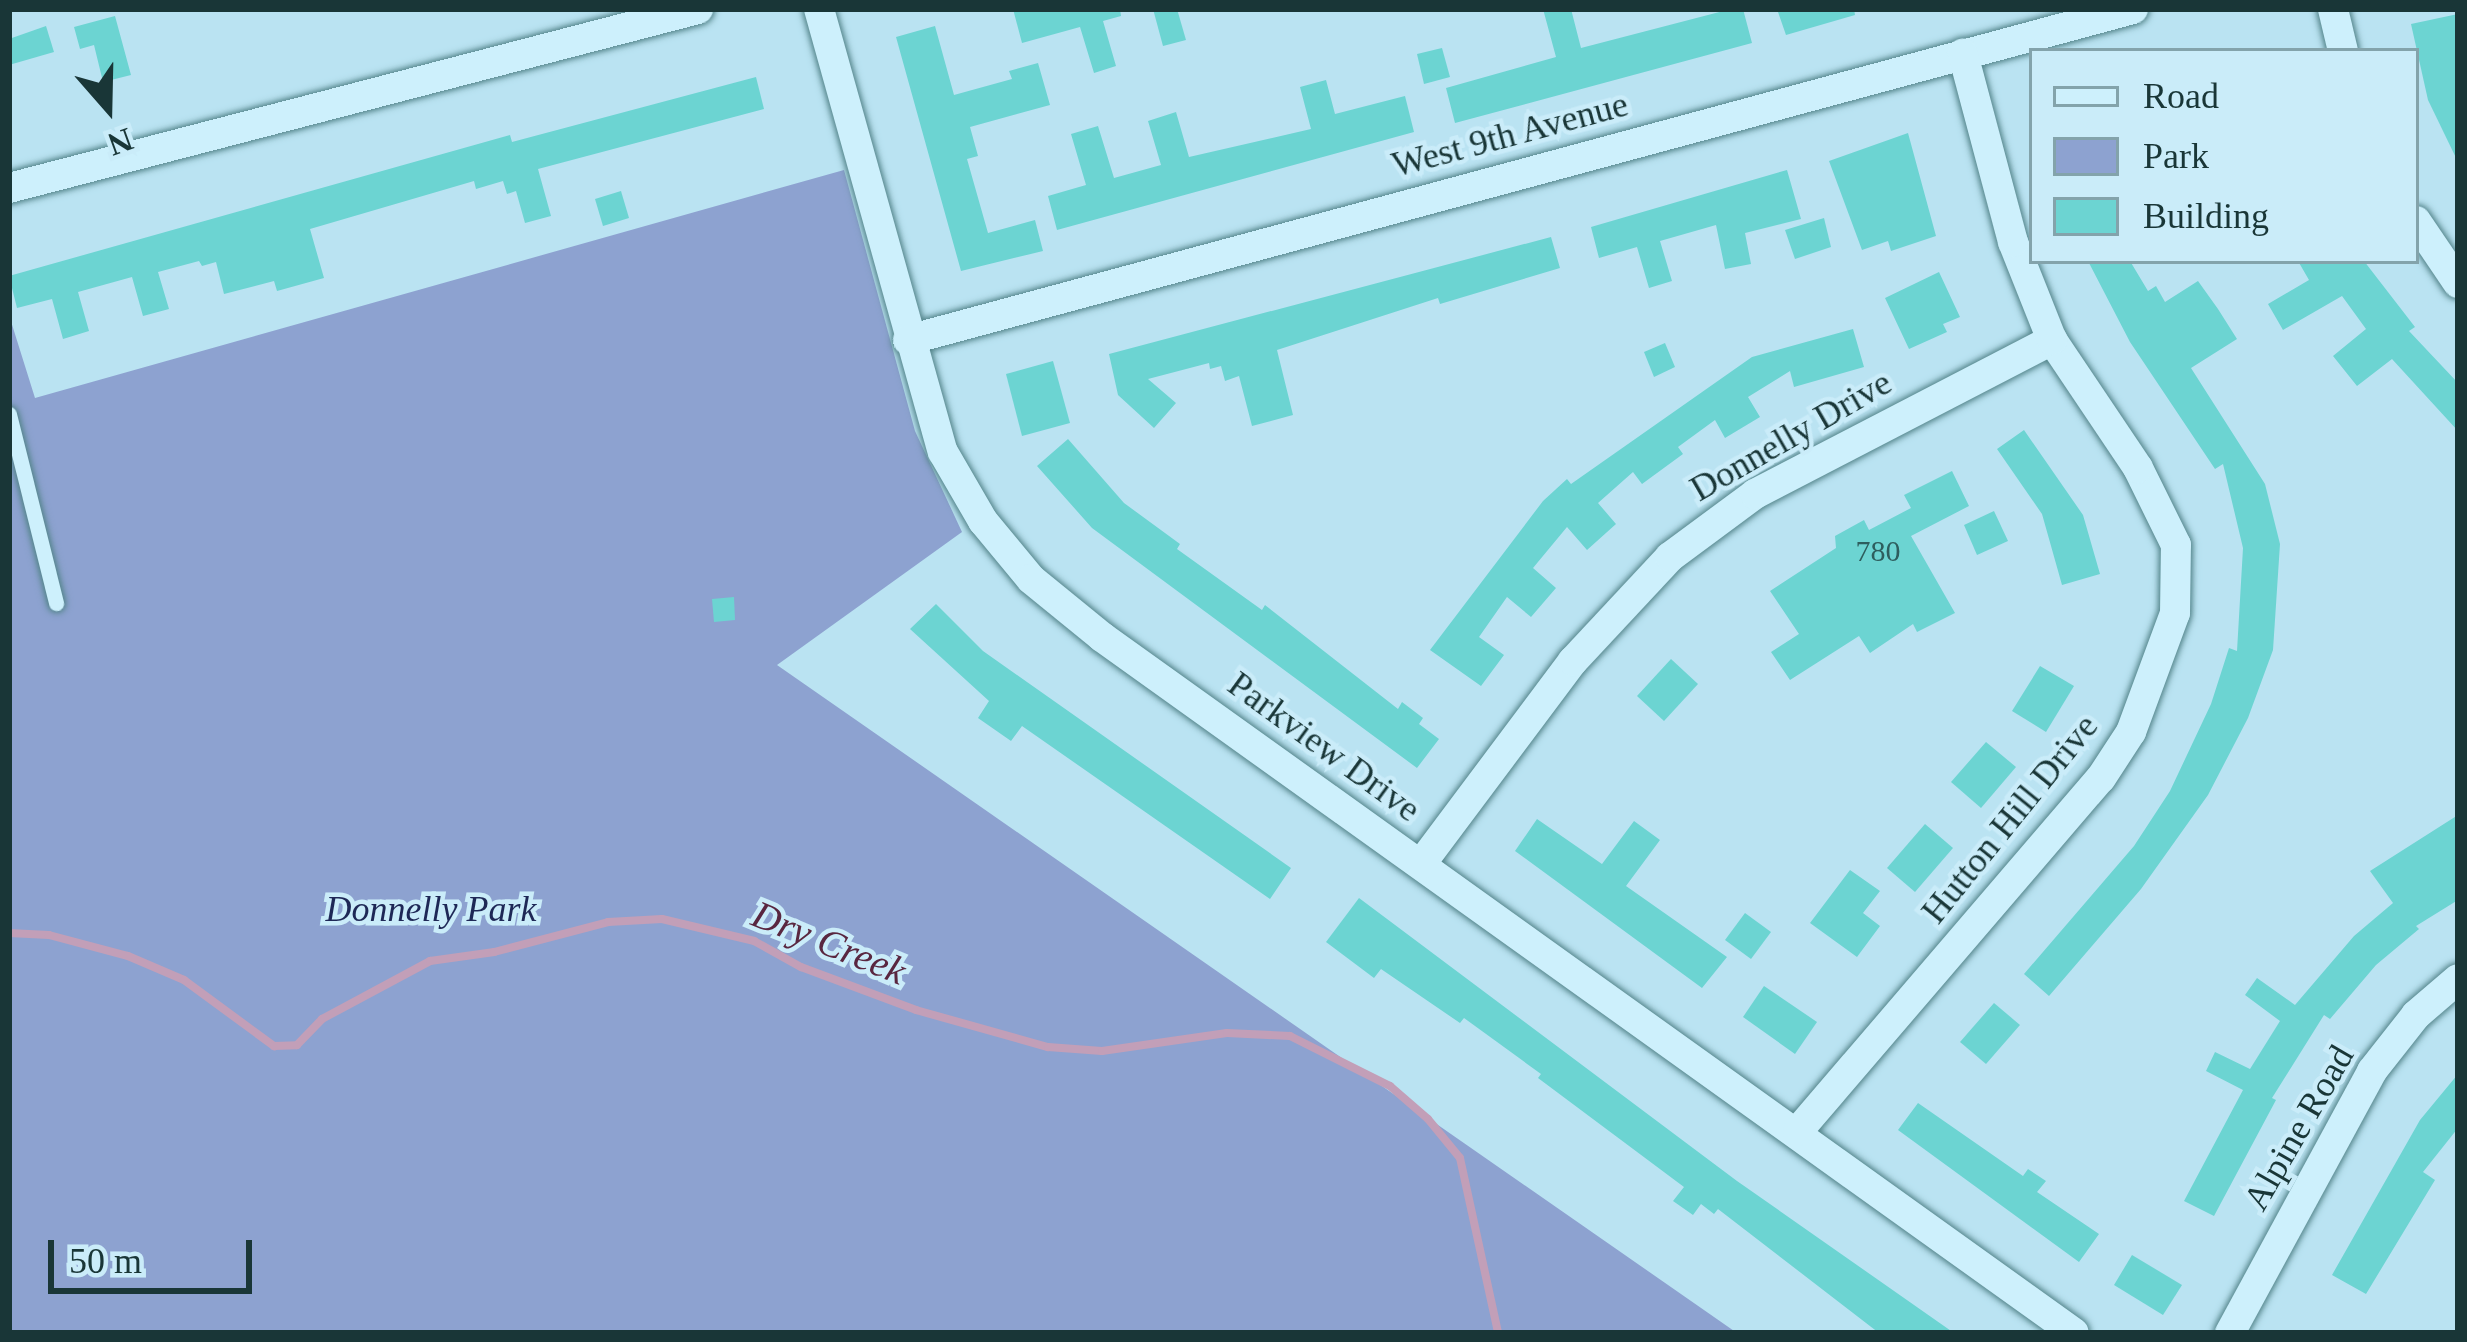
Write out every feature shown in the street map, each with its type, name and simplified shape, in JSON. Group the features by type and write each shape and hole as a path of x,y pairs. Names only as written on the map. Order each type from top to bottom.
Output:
{"street":[{"path":"9,188 698,9"},
{"name":"Parkview Drive","path":"819,9 943,452 983,520 1031,579 1102,637 2074,1333"},
{"name":"West 9th Avenue","path":"908,340 2133,9"},
{"path":"2333,9 2342,48"},
{"name":"Hutton Hill Drive","path":"1798,1131 2102,778 2131,732 2175,613 2176,545 2138,468 2052,340 2013,242 1963,54"},
{"path":"2419,225 2458,283"},
{"name":"Donnelly Drive","path":"1420,864 1573,661 1670,556 1755,494 2052,340"},
{"name":"Alpine Road","path":"2230,1333 2372,1071 2416,1015 2458,979"}],"lane":[{"path":"9,414 56,603"}],"green space":[{"name":"Donnelly Park","path":"844,170 915,431 962,532 777,665 1737,1333 9,1333 9,315 35,398"}],"building":[{"path":"1013,9 1120,9 1121,16 1103,21 1116,66 1094,73 1080,27 1022,43"},
{"path":"1153,9 1177,9 1186,40 1163,46"},
{"path":"1543,9 1571,9 1581,48 1731,9 1743,9 1752,43 1455,123 1446,88 1556,57"},
{"path":"1777,9 1854,9 1855,15 1786,35"},
{"path":"2458,14 2458,162 2428,100 2411,24"},
{"path":"115,16 131,75 103,82 94,45 80,49 74,27"},
{"path":"46,26 54,52 9,65 9,39"},
{"path":"935,26 954,95 1012,79 1009,71 1038,63 1050,105 970,127 978,156 967,159 988,233 1035,220 1043,251 961,271 896,37"},
{"path":"1442,48 1450,77 1424,84 1417,54"},
{"path":"756,77 764,109 538,169 551,216 525,223 516,191 507,194 503,181 476,189 474,181 310,229 324,278 277,291 274,281 224,294 216,262 202,266 199,261 158,272 169,309 143,316 132,277 78,292 89,331 63,339 52,299 17,308 9,276 510,135 512,142"},
{"path":"1326,80 1335,114 1405,96 1414,132 1057,230 1048,196 1086,185 1071,134 1098,126 1114,178 1161,165 1148,121 1176,112 1189,157 1311,129 1300,87"},
{"path":"1908,133 1936,236 1891,251 1888,241 1862,250 1829,161"},
{"path":"1787,170 1801,219 1745,233 1751,264 1725,269 1716,225 1660,241 1672,281 1649,288 1637,247 1599,258 1591,227"},
{"path":"621,191 629,218 603,226 595,199"},
{"path":"1824,218 1831,247 1795,259 1785,230"},
{"path":"1551,237 1560,268 1440,304 1438,298 1277,350 1293,415 1252,426 1239,376 1225,381 1221,366 1210,369 1209,363 1148,379 1176,403 1154,428 1118,395 1109,354"},
{"path":"2090,264 2132,264 2148,291 2156,286 2165,302 2198,281 2237,339 2191,368 2265,484 2280,544 2273,650 2248,718 2208,795 2141,889 2049,996 2024,974 2134,846 2170,791 2211,704 2229,648 2237,651 2243,548 2223,464 2215,469 2130,342"},
{"path":"2300,264 2366,264 2415,327 2409,331 2458,383 2458,431 2392,359 2357,386 2333,356 2366,329 2342,296 2283,330 2268,304 2309,280"},
{"path":"1939,272 1960,317 1943,324 1947,332 1909,349 1885,298"},
{"path":"1853,329 1864,367 1794,387 1790,371 1748,397 1760,417 1725,438 1715,420 1678,447 1683,454 1642,484 1633,472 1598,503 1616,524 1587,550 1567,527 1533,568 1556,588 1531,617 1507,597 1479,637 1504,655 1481,686 1430,650 1543,501 1567,479 1571,484 1752,357"},
{"path":"1665,343 1675,367 1654,377 1644,352"},
{"path":"1053,361 1070,423 1022,436 1006,374"},
{"path":"2024,430 2083,515 2100,574 2062,585 2042,514 1997,449"},
{"path":"1068,439 1124,503 1180,544 1177,549 1262,610 1265,605 1398,709 1402,702 1423,718 1419,724 1439,739 1417,768 1092,528 1037,466"},
{"path":"1952,471 1969,506 1911,536 1955,613 1917,632 1913,624 1870,653 1859,636 1790,680 1771,652 1799,634 1770,591 1836,548 1835,536 1864,520 1869,530 1911,508 1904,495"},
{"path":"1994,511 2008,541 1977,555 1964,525"},
{"path":"734,597 735,620 714,622 712,599"},
{"path":"936,604 983,651 1291,868 1270,899 1022,726 1011,741 978,718 989,701 910,629"},
{"path":"1671,659 1698,684 1664,721 1637,696"},
{"path":"2040,666 2074,686 2046,732 2012,711"},
{"path":"1986,742 2016,767 1981,808 1951,782"},
{"path":"2458,815 2458,900 2416,926 2419,929 2376,965 2330,1019 2324,1015 2272,1098 2276,1100 2214,1216 2184,1201 2243,1090 2206,1071 2215,1052 2250,1069 2280,1021 2245,995 2257,978 2295,1005 2354,936 2393,903 2370,871"},
{"path":"1537,819 1602,864 1634,821 1660,840 1626,886 1727,957 1702,988 1515,851"},
{"path":"1925,824 1953,848 1915,892 1887,868"},
{"path":"1850,870 1880,891 1863,913 1880,926 1857,957 1810,923"},
{"path":"1359,898 1737,1181 1954,1333 1879,1333 1718,1209 1714,1214 1701,1204 1693,1215 1673,1201 1684,1187 1538,1078 1541,1074 1464,1018 1460,1023 1381,969 1374,978 1326,942"},
{"path":"1745,913 1771,932 1751,959 1725,940"},
{"path":"1764,986 1817,1022 1795,1054 1743,1017"},
{"path":"1994,1003 2020,1025 1986,1064 1960,1042"},
{"path":"2458,1074 2458,1128 2423,1172 2435,1180 2366,1294 2332,1275 2420,1120"},
{"path":"1918,1103 2023,1176 2028,1169 2046,1181 2037,1192 2099,1234 2079,1262 1898,1130"},
{"path":"2132,1255 2182,1285 2163,1315 2114,1285"}],"waterway":[{"name":"Dry Creek","path":"9,933 49,935 128,956 184,980 274,1046 297,1045 322,1019 430,961 494,952 608,922 662,919 754,941 801,967 916,1010 1048,1047 1102,1051 1227,1033 1290,1036 1390,1086 1428,1119 1460,1158 1498,1333"}]}
